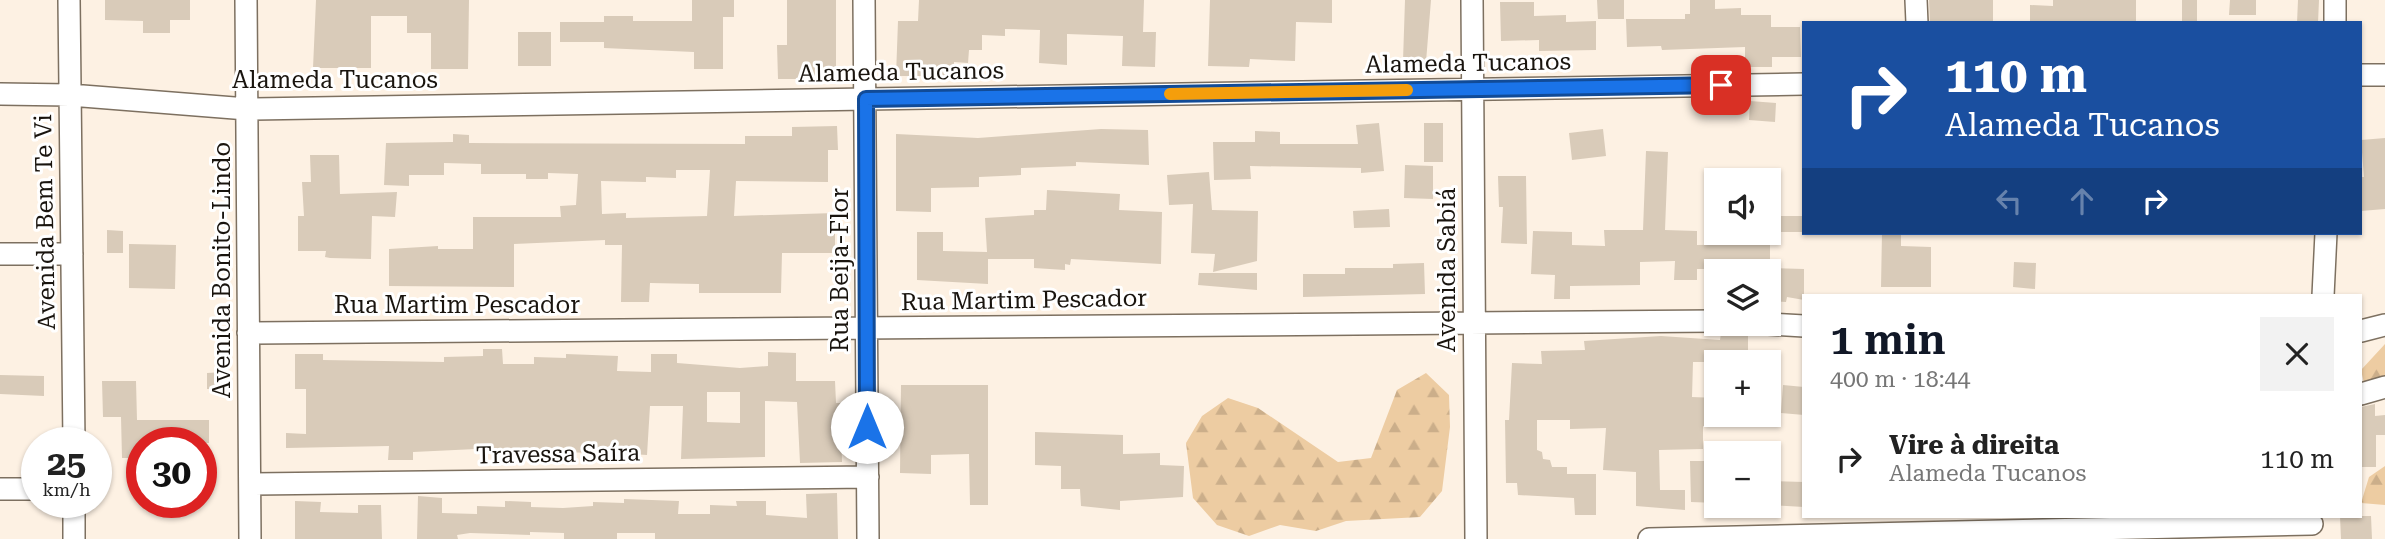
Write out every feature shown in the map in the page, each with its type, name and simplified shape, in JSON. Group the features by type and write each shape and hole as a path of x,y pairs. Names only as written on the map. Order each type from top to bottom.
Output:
{"street":[{"name":"Avenida Bem Te Vi","path":"69,0 74,427"},
{"name":"Avenida Bonito-Lindo","path":"246,0 250,539"},
{"name":"Rua Beija-Flor","path":"864,0 868,539"},
{"name":"Avenida Sabiá","path":"1472,0 1476,539"},
{"path":"1916,0 1917,21"},
{"path":"2335,0 2335,21"},
{"path":"2362,75 2385,75"},
{"name":"Alameda Tucanos","path":"0,94 70,95 247,109 1802,84"},
{"path":"2323,294 2326,235"},
{"path":"0,254 72,254"},
{"name":"Rua Martim Pescador","path":"248,333 1704,321"},
{"path":"1781,325 1802,326"},
{"path":"2362,331 2385,325"},
{"path":"2362,394 2385,387"},
{"name":"Travessa Saíra","path":"250,484 867,477"},
{"path":"0,489 21,489"},
{"path":"74,518 74,539"},
{"path":"1648,539 2312,526"}],"green space":[{"path":"2385,344 2385,394 2367,396 2362,369"},
{"path":"1426,373 1449,395 1450,427 1442,491 1420,517 1346,521 1316,531 1280,525 1249,536 1217,525 1193,498 1186,443 1202,416 1228,398 1258,408 1338,462 1371,458 1397,390"},
{"path":"2385,466 2385,505 2362,503 2369,477"}],"building":[{"path":"105,0 190,0 190,20 170,20 170,33 143,33 143,21 105,20"},
{"path":"316,0 469,0 468,69 431,69 431,33 407,33 407,16 371,16 371,68 313,68"},
{"path":"692,0 734,0 734,17 723,17 723,69 694,69 694,52 604,48 604,42 560,42 560,22 604,22 604,16 633,16 633,21 692,21"},
{"path":"787,0 836,0 836,79 778,79 777,45 787,45"},
{"path":"919,0 1144,0 1143,32 1156,32 1155,67 1122,66 1123,36 1067,34 1067,65 1039,63 1040,30 1005,29 1005,36 982,35 982,50 969,50 968,63 954,62 954,76 896,76 898,21 918,21"},
{"path":"1210,0 1332,0 1332,23 1296,22 1295,61 1250,59 1249,67 1208,66"},
{"path":"1405,0 1431,0 1426,62 1403,61"},
{"path":"1597,0 1624,0 1624,19 1598,19"},
{"path":"1690,0 1715,0 1715,9 1741,8 1741,15 1771,15 1771,27 1800,27 1801,57 1772,57 1772,67 1745,67 1745,47 1662,50 1661,46 1627,47 1626,19 1685,19 1685,14 1690,14"},
{"path":"1929,0 1993,0 1993,21 1930,21"},
{"path":"2053,0 2136,0 2136,21 2030,21 2030,5 2053,6"},
{"path":"2182,0 2197,0 2197,21 2182,21"},
{"path":"2230,0 2256,0 2256,15 2229,15"},
{"path":"2298,0 2319,0 2318,21 2297,21"},
{"path":"1500,2 1534,2 1534,16 1566,15 1566,22 1596,21 1596,50 1539,51 1539,40 1501,41"},
{"path":"518,32 551,32 551,66 518,66"},
{"path":"1750,101 1776,103 1775,122 1749,120"},
{"path":"1379,123 1384,171 1361,173 1361,168 1250,166 1251,179 1214,180 1213,142 1255,142 1255,131 1280,132 1280,144 1358,144 1356,125"},
{"path":"1424,123 1443,123 1443,162 1424,162"},
{"path":"837,126 838,150 828,150 828,182 736,181 734,216 835,213 835,253 782,253 781,293 699,293 699,284 650,283 649,302 621,302 622,245 605,245 605,240 514,244 514,287 389,286 389,249 438,246 438,249 473,249 473,217 561,217 560,206 576,205 578,174 548,173 548,179 526,179 526,174 481,174 481,164 444,163 444,175 409,175 409,186 384,185 386,143 453,142 453,134 469,135 469,143 745,144 745,136 792,136 792,127","holes":["676,170 710,170 707,216 626,218 626,213 602,214 601,181 646,182 646,177 676,178"]},
{"path":"1101,129 1148,130 1149,165 1076,162 1076,166 1021,168 1021,175 979,177 979,187 931,188 931,212 896,211 896,134 978,138"},
{"path":"1603,129 1606,156 1572,160 1569,133"},
{"path":"2385,138 2385,209 2362,211 2362,140"},
{"path":"1646,151 1668,152 1665,230 1697,231 1697,245 1770,245 1770,259 1704,259 1704,269 1697,269 1697,280 1674,280 1675,261 1640,262 1640,285 1570,286 1570,299 1554,299 1555,275 1531,274 1533,231 1572,232 1572,245 1605,246 1604,230 1643,230"},
{"path":"310,155 339,155 340,194 397,192 395,217 372,216 371,259 330,258 325,257 326,251 298,251 298,216 304,216 302,182 311,182"},
{"path":"1405,165 1433,166 1433,199 1404,198"},
{"path":"1209,172 1212,210 1258,211 1257,261 1213,272 1215,254 1191,253 1193,204 1169,205 1167,175"},
{"path":"1498,176 1526,176 1527,244 1501,243 1503,207 1499,207"},
{"path":"1047,190 1120,194 1119,210 1162,212 1161,264 1071,259 1070,265 1065,264 1065,270 1034,268 1034,259 988,259 988,284 917,280 917,232 943,232 943,251 987,252 985,218 1034,215 1034,210 1046,210"},
{"path":"1389,209 1390,227 1354,228 1353,211"},
{"path":"1781,216 1802,216 1802,232 1781,232"},
{"path":"107,230 123,231 123,253 107,253"},
{"path":"1882,235 1901,235 1901,246 1931,247 1931,287 1881,287"},
{"path":"129,244 176,245 175,289 129,288"},
{"path":"2014,262 2036,263 2035,289 2013,287"},
{"path":"1424,263 1425,294 1303,297 1303,274 1345,274 1345,268 1393,268 1393,264"},
{"path":"1781,268 1804,269 1802,300 1787,297 1786,302 1781,302"},
{"path":"1199,273 1257,273 1257,290 1198,285"},
{"path":"1661,336 1720,340 1721,336 1748,336 1748,350 1704,350 1704,362 1693,362 1692,397 1704,397 1703,449 1659,450 1660,490 1685,490 1685,510 1636,506 1636,472 1603,470 1606,428 1570,429 1570,420 1537,420 1537,450 1542,452 1543,459 1550,460 1552,467 1567,467 1567,474 1596,474 1596,515 1575,515 1574,498 1518,495 1517,483 1506,483 1505,420 1509,420 1512,363 1542,364 1541,351 1585,350 1584,341"},
{"path":"483,349 502,349 503,364 534,364 534,357 566,358 566,354 618,356 617,371 651,372 651,354 677,354 677,363 740,368 768,366 768,352 796,353 796,381 835,381 836,403 840,403 842,462 800,463 797,402 765,401 765,457 681,459 683,406 650,406 647,455 615,453 615,461 592,460 592,453 534,451 534,459 509,459 509,451 476,449 413,452 413,460 388,460 389,446 286,448 286,433 306,434 306,389 295,389 295,354 323,354 323,360 444,362 444,357 483,356","holes":["707,392 740,392 740,423 707,422"]},
{"path":"223,372 224,389 207,389 207,373"},
{"path":"0,375 44,376 44,396 0,394"},
{"path":"102,381 136,381 137,420 209,420 209,427 126,427 126,458 122,458 121,417 103,417"},
{"path":"901,385 988,385 988,505 970,505 969,454 931,455 931,474 900,473"},
{"path":"1783,385 1802,387 1802,415 1781,413"},
{"path":"2375,404 2375,416 2385,415 2385,435 2376,435 2376,467 2362,467 2362,407"},
{"path":"1035,432 1123,435 1123,454 1160,453 1160,465 1184,466 1183,497 1120,501 1120,510 1081,506 1080,489 1061,489 1061,466 1035,465"},
{"path":"1690,461 1704,461 1704,502 1691,502"},
{"path":"1781,481 1802,482 1802,507 1781,506"},
{"path":"837,493 838,539 655,539 655,533 617,533 617,539 564,539 564,533 530,532 530,535 470,533 457,535 458,539 417,539 418,496 442,498 442,513 477,514 477,506 505,507 505,501 531,502 531,507 563,508 593,506 593,502 624,503 624,499 679,501 678,514 710,514 710,505 737,506 736,501 766,501 766,515 807,518 806,494"},
{"path":"295,501 321,502 320,512 358,513 358,505 381,505 382,539 295,539"},
{"path":"2371,516 2372,539 2341,539 2340,518"}],"slow traffic":[{"path":"1170,94 1407,90"}],"route":[{"path":"867,427 866,99 1721,85"}]}
